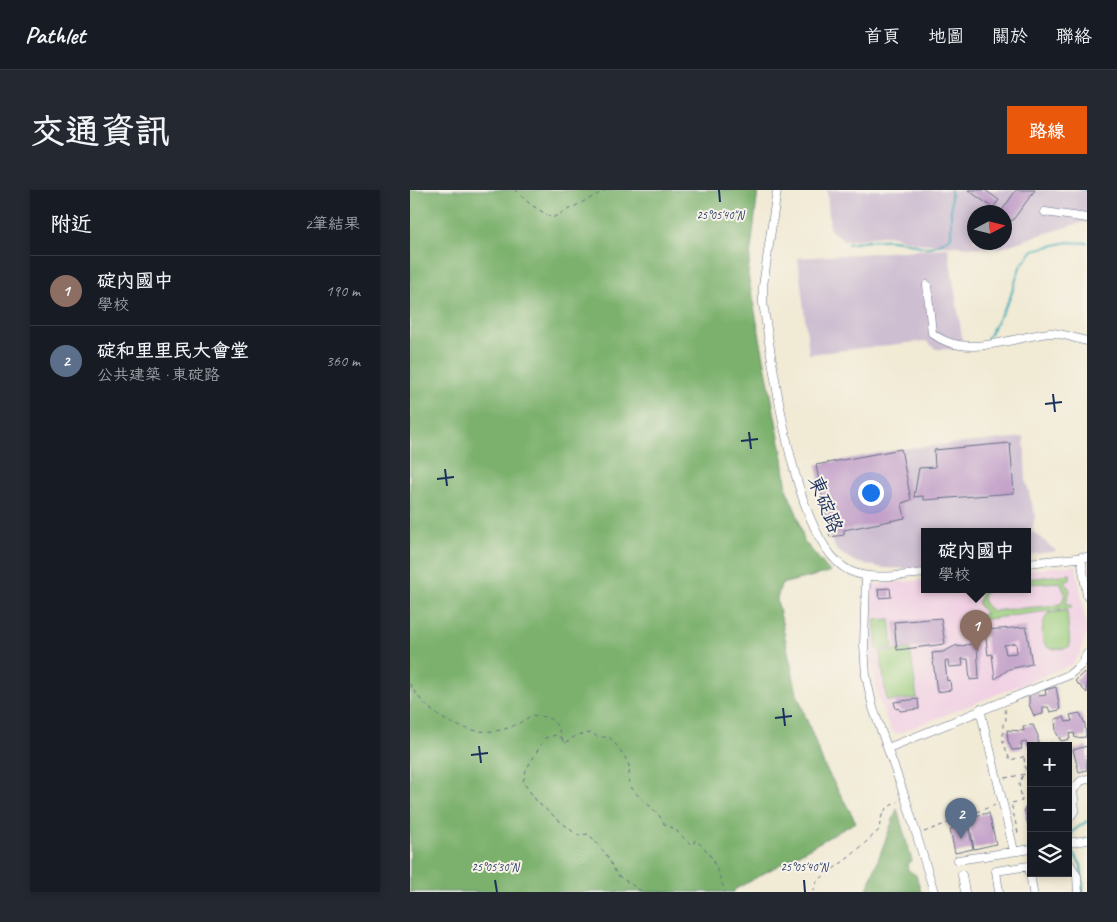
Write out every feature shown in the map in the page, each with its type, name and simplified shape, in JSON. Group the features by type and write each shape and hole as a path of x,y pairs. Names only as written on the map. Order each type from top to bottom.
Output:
{"street":[{"name":"東碇路","path":"777,190 763,286 763,303 791,459 817,537 836,562 866,577"},
{"path":"1045,212 1087,218"},
{"path":"926,285 932,333 944,342 992,345 1050,333 1087,341"},
{"path":"1031,563 1084,557 1087,596"},
{"path":"921,573 866,577 864,663 873,708 906,800 934,892"},
{"path":"888,748 980,709 1069,675 1081,664 1087,654"},
{"path":"1081,664 1087,671"},
{"path":"980,709 1014,851"},
{"path":"1072,813 1074,810 1073,790 1081,781 1087,779"},
{"path":"1072,842 1087,840"},
{"path":"958,860 1027,849"},
{"path":"999,892 996,871 1029,866 1033,892"},
{"path":"1072,868 1077,876 1078,892"},
{"path":"962,875 965,892"}],"path":[{"path":"515,190 530,204 552,218 606,190"},
{"path":"410,684 418,698 438,717 468,730 497,732 522,723 531,715 549,717 558,726 564,744 577,735 591,733 598,737 609,737 627,760 629,767 628,780 631,786 658,812 664,824 676,827 686,841 693,846 695,840 711,855 725,892"},
{"path":"1005,706 1006,720 1003,723 1003,742 1010,760 1027,756"},
{"path":"562,738 556,735 544,738 526,770 523,782 538,803 577,835 589,834 606,854 618,875 643,892"},
{"path":"997,780 1026,774 1024,757"},
{"path":"1018,833 1011,803 1022,801 1019,784 1023,775"},
{"path":"813,892 818,881 858,850 879,830 881,814 888,806 906,800"},
{"path":"916,834 1003,802"}],"shaded area":[{"path":"827,190 1087,190 1087,223 1084,222 1012,244 1012,205 967,205 967,247 915,243 890,235 845,241 830,230"},
{"path":"948,248 964,350 936,349 926,341 809,354 798,258"},
{"path":"1024,437 1026,481 1035,516 1032,531 1056,551 1031,554 1031,528 921,528 921,569 883,568 856,562 837,551 830,537 844,535 844,530 905,518 902,503 911,500 901,449"},
{"path":"1076,565 1087,630 1080,653 1073,664 900,733 894,733 891,730 877,695 870,649 872,585 921,580 921,593 1031,593 1031,570"}],"green space":[{"path":"410,190 758,190 748,275 783,458 787,491 797,514 804,541 830,572 781,584 777,599 797,694 824,765 856,822 734,890 734,892 410,892"},
{"path":"1070,574 1070,580 1064,581 1070,590 1066,604 1071,604 1071,608 980,620 980,615 986,614 978,604 981,593 985,593 986,606 993,611 1062,603 1065,593 1060,582 1031,584 1031,579"},
{"path":"1067,611 1070,647 1057,649 1046,646 1042,632 1048,613"},
{"path":"890,619 893,648 877,650 874,620"},
{"path":"910,649 917,698 887,701 880,652"},
{"path":"897,809 912,861 907,864 908,870 916,875 921,892 866,892"}],"building":[{"path":"968,190 985,190 999,200 995,205 989,205"},
{"path":"1016,190 1035,190 1012,221 1012,205 1006,205"},
{"path":"1010,443 1014,493 924,500 923,496 914,497 919,468 935,467 934,450"},
{"path":"901,449 911,500 902,503 905,518 844,530 844,535 830,537 816,465"},
{"path":"890,588 891,597 879,598 878,589"},
{"path":"941,618 945,644 897,650 894,622"},
{"path":"1026,627 1032,664 1009,669 995,679 992,654 988,655 985,630","holes":["1016,643 1017,653 1006,654 1004,645"]},
{"path":"977,644 979,679 970,680 968,659 962,659 963,666 949,667 948,661 945,661 947,681 950,680 951,690 937,692 932,653 943,652 957,645 958,647"},
{"path":"1084,672 1087,674 1087,693 1075,681"},
{"path":"1056,687 1060,710 1050,712 1048,707 1043,707 1043,714 1034,716 1029,704 1029,694 1038,692 1039,696 1046,695 1045,690"},
{"path":"918,699 919,709 900,711 899,708 896,709 894,702"},
{"path":"1080,713 1085,724 1086,737 1075,738 1074,733 1069,734 1070,739 1061,741 1056,732 1055,719 1064,717 1066,722 1072,721 1070,715"},
{"path":"1033,725 1038,736 1038,742 1027,742 1027,747 1026,742 1021,743 1022,749 1012,750 1008,741 1007,730 1024,731 1023,726"},
{"path":"1087,746 1087,770 1079,772 1073,750"},
{"path":"1027,807 1027,822 1024,808"},
{"path":"989,813 996,844 974,849 968,817"},
{"path":"968,825 973,849 955,853 950,829"}],"waterway":[{"path":"848,244 892,240 929,247 943,242 951,236 951,190"},
{"path":"987,339 1010,298 1020,267 1033,250 1068,242 1087,243"},
{"path":"1072,833 1087,821"},
{"path":"1072,851 1081,865 1083,892"}],"place":[{"name":"碇內國中","path":"976,651"},
{"name":"碇和里里民大會堂","path":"961,839"}]}
